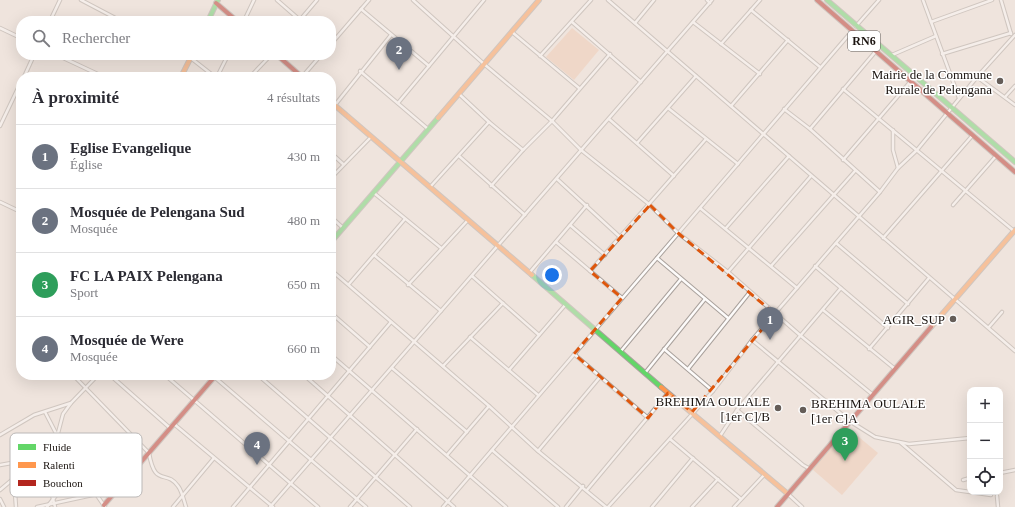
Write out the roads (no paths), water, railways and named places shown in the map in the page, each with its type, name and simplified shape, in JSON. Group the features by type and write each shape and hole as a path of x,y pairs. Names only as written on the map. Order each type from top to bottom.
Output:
{"main road":[{"path":"336,236 539,0"},
{"name":"RN6","path":"817,0 1015,172"},
{"name":"RN6","path":"827,0 856,26 892,54 952,109 1015,162"},
{"path":"210,16 217,2 232,16"},
{"path":"183,72 188,60"},
{"path":"283,60 296,72"},
{"path":"336,106 431,186 468,220 596,329 668,393 788,494"},
{"path":"777,507 1015,231"},
{"path":"142,462 211,380"},
{"path":"105,506 112,497"}],"street":[{"path":"52,16 60,0"},
{"path":"81,0 111,16"},
{"path":"246,16 254,0"},
{"path":"277,0 295,16"},
{"path":"304,16 316,0"},
{"path":"336,38 368,0"},
{"path":"413,0 484,64 552,121 581,150 650,205 678,233 728,272 800,336 873,396"},
{"path":"540,56 591,0"},
{"path":"608,0 1015,351"},
{"path":"635,23 654,0"},
{"path":"174,424 272,507 330,438 694,22 711,1 707,0"},
{"path":"721,44 760,0"},
{"path":"832,4 834,0"},
{"path":"443,507 879,0"},
{"path":"923,0 959,98"},
{"path":"931,22 992,0"},
{"path":"336,274 415,341 538,451 607,507 713,390 752,340 880,192 898,168 917,150 952,109 959,98 1014,37 1011,33 1001,0"},
{"path":"398,103 483,1"},
{"path":"361,9 429,66"},
{"path":"751,10 820,68"},
{"path":"572,22 641,82"},
{"path":"694,22 760,74"},
{"path":"0,28 16,36"},
{"path":"512,32 580,88"},
{"path":"942,54 1011,33"},
{"path":"336,100 391,35"},
{"path":"892,54 936,36"},
{"path":"731,106 788,40"},
{"path":"810,129 876,50"},
{"path":"491,186 523,150 552,121 610,54"},
{"path":"26,72 32,60"},
{"path":"68,60 93,72"},
{"path":"195,60 210,72"},
{"path":"219,72 225,60"},
{"path":"255,72 266,60"},
{"path":"306,72 317,60"},
{"path":"360,72 428,129"},
{"path":"637,143 696,76"},
{"path":"978,77 1015,105"},
{"path":"843,160 911,81"},
{"path":"1005,97 1015,86"},
{"path":"843,89 917,150 964,192 1015,231"},
{"path":"0,126 16,92"},
{"path":"459,94 488,122 523,150"},
{"path":"668,108 738,164"},
{"path":"784,110 810,129 880,192"},
{"path":"608,119 674,176"},
{"path":"431,186 488,122"},
{"path":"893,130 893,150 898,168"},
{"path":"883,238 973,135"},
{"path":"336,172 371,136"},
{"path":"590,272 706,139"},
{"path":"459,156 525,215"},
{"path":"726,228 789,156"},
{"path":"953,205 997,156"},
{"path":"336,158 343,164"},
{"path":"771,266 855,171"},
{"path":"728,272 811,176"},
{"path":"557,179 620,237"},
{"path":"373,192 441,248"},
{"path":"0,202 16,210"},
{"path":"529,272 587,205"},
{"path":"700,208 797,288"},
{"path":"348,284 405,219"},
{"path":"408,285 468,220"},
{"path":"336,222 343,228"},
{"path":"570,225 605,255"},
{"path":"556,242 622,298"},
{"path":"836,243 908,304"},
{"path":"374,255 408,285 441,311"},
{"path":"657,258 728,318"},
{"path":"815,266 888,328"},
{"path":"472,276 539,335"},
{"path":"869,349 929,278"},
{"path":"621,351 681,279"},
{"path":"719,436 737,410 841,288"},
{"path":"688,369 750,292"},
{"path":"645,372 705,299"},
{"path":"443,366 502,303"},
{"path":"509,370 566,304"},
{"path":"823,310 895,370"},
{"path":"989,328 1002,312"},
{"path":"336,317 370,347"},
{"path":"233,507 391,322"},
{"path":"470,337 538,395"},
{"path":"752,340 851,422 875,437 909,444 967,438"},
{"path":"664,349 713,390"},
{"path":"574,354 648,418"},
{"path":"336,359 506,507"},
{"path":"392,368 467,432"},
{"path":"538,451 600,377"},
{"path":"77,380 128,433"},
{"path":"58,433 63,414 71,403 93,380"},
{"path":"116,380 171,428"},
{"path":"171,380 318,507"},
{"path":"219,380 366,507"},
{"path":"264,380 410,507"},
{"path":"310,380 396,454 454,507"},
{"path":"587,490 668,393"},
{"path":"0,435 34,415 71,403"},
{"path":"447,455 489,406"},
{"path":"737,410 803,465 810,469"},
{"path":"45,412 55,433"},
{"path":"350,507 417,429"},
{"path":"670,439 741,498"},
{"path":"899,441 956,490 967,492"},
{"path":"142,447 149,454 151,468 158,476 168,479 178,486 186,507"},
{"path":"492,450 558,507"},
{"path":"173,507 214,458"},
{"path":"654,506 693,458"},
{"path":"0,465 10,463"},
{"path":"1003,472 1015,470"},
{"path":"734,507 764,475"},
{"path":"692,507 718,479"},
{"path":"963,480 967,479"},
{"path":"0,490 10,482"},
{"path":"566,507 582,486"},
{"path":"788,494 802,507"},
{"path":"997,496 998,507"},
{"path":"15,497 16,507"},
{"path":"37,507 55,505 86,497"},
{"path":"99,497 105,506"},
{"path":"53,498 55,505"},
{"path":"48,506 53,498"},
{"path":"0,499 4,507"}],"place":[{"name":"Mosquée de Pelengana Sud","path":"399,70"},
{"name":"Mairie de la Commune Rurale de Pelengana","path":"1000,81"},
{"name":"AGIR_SUP","path":"953,319"},
{"name":"Eglise Evangelique","path":"770,340"},
{"name":"BREHIMA OULALE [1er C]/B","path":"778,408"},
{"name":"BREHIMA OULALE [1er C]A","path":"803,410"},
{"name":"FC LA PAIX Pelengana","path":"845,461"},
{"name":"Mosquée de Were","path":"257,465"}]}
